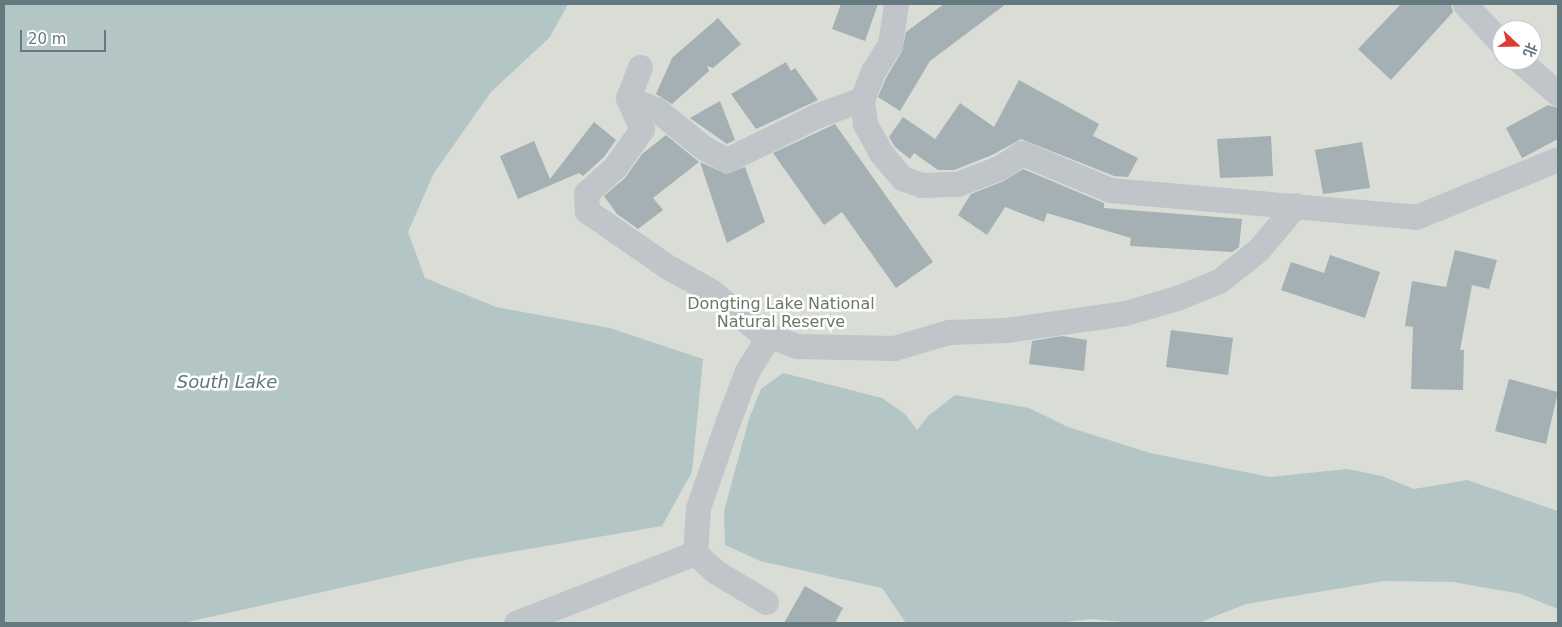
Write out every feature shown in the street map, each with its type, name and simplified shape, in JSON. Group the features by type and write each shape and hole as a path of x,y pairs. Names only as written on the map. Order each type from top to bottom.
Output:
{"street":[{"path":"896,4 890,44 873,71 862,98 865,124 881,153 902,178 921,185 957,184 998,168 1022,153 1110,190 1416,217 1558,159"},
{"path":"1465,4 1492,33"},
{"path":"640,67 628,98 642,129 616,167 586,193 587,211 668,268 711,291 760,332 797,346 894,348 949,332 1006,330 1125,313 1177,298 1219,281 1258,250 1296,205"},
{"path":"1530,70 1558,94"},
{"path":"628,98 657,110 704,148 727,160 816,116 862,98"},
{"path":"695,553 698,508 747,371 769,336"},
{"path":"695,553 716,572 766,602"},
{"path":"516,623 695,553"}],"green space":[{"name":"Dongting Lake National Natural Reserve","path":"4,4 1558,4 1558,623 4,623"}],"water":[{"name":"South Lake","path":"4,4 568,4 550,37 491,92 434,173 408,232 425,278 496,307 610,328 703,359 692,472 662,526 470,559 183,623 4,623"},
{"path":"783,373 882,398 905,414 917,430 928,416 955,395 1029,408 1068,427 1150,453 1270,477 1347,469 1382,476 1414,489 1467,480 1558,511 1558,609 1521,594 1453,582 1384,581 1246,604 1198,623 1134,623 1093,619 1055,623 906,623 882,588 760,561 725,545 724,511 749,419 761,389"}],"building":[{"path":"841,4 878,4 865,41 832,29"},
{"path":"944,4 1006,4 930,61 900,111 878,97 886,78 902,51 906,32"},
{"path":"1401,4 1451,4 1453,12 1391,80 1358,49"},
{"path":"718,18 741,44 713,68 707,66 709,71 672,104 656,94 672,58"},
{"path":"786,62 791,71 795,68 818,100 756,129 731,94"},
{"path":"1019,80 1099,124 1093,136 1138,158 1128,177 1114,176 1021,139 992,155 954,170 938,170 914,153 910,159 895,147 889,137 903,117 935,139 960,103 994,127"},
{"path":"720,101 735,140 727,144 690,118"},
{"path":"1548,105 1558,108 1558,139 1522,158 1506,128"},
{"path":"594,122 616,140 604,157 583,176 579,173 518,199 500,156 534,141 550,179"},
{"path":"835,124 933,262 896,288 842,212 824,225 773,153"},
{"path":"666,135 699,162 653,198 663,210 638,229 617,214 604,196 625,178 642,154"},
{"path":"1271,136 1273,176 1220,178 1217,139"},
{"path":"1362,142 1370,188 1323,194 1315,150"},
{"path":"700,162 726,174 745,167 765,222 727,243"},
{"path":"1023,169 1104,203 1104,208 1242,219 1239,247 1232,252 1130,246 1131,238 1047,213 1044,222 1005,207 987,235 958,215 971,194 1004,181"},
{"path":"1455,250 1497,260 1489,289 1472,285 1460,350 1464,350 1463,390 1411,389 1413,327 1405,326 1412,281 1446,287"},
{"path":"1330,255 1380,272 1365,318 1281,290 1291,262 1324,273"},
{"path":"1171,330 1233,338 1228,375 1166,367"},
{"path":"1062,336 1087,340 1084,371 1029,364 1032,341"},
{"path":"1509,379 1558,392 1546,444 1495,431"},
{"path":"805,586 843,608 835,623 784,623"}]}
